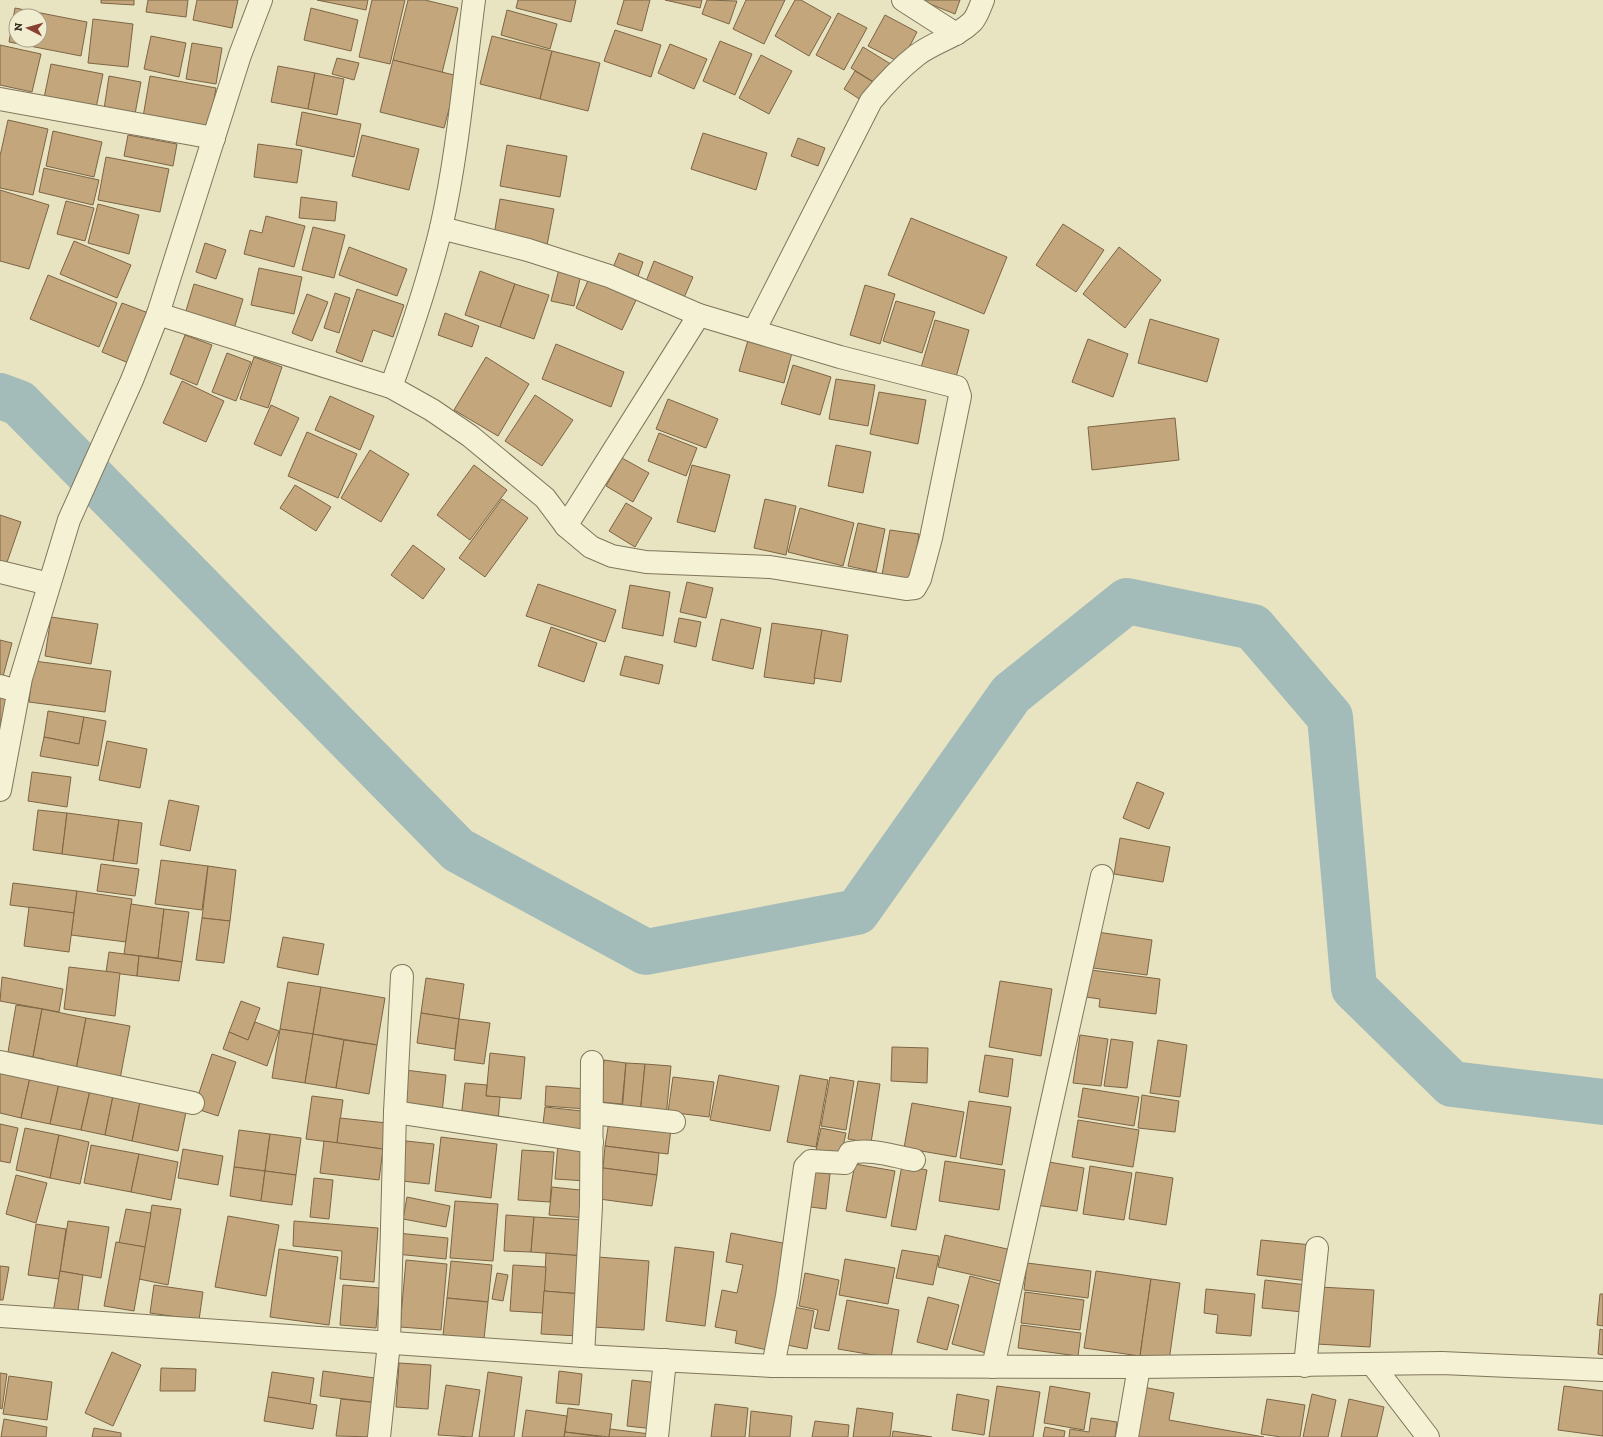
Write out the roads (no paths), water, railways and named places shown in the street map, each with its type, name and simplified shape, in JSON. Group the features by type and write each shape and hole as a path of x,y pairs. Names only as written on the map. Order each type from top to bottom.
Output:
{"street":[{"path":"0,790 9,689 50,584 69,520 132,380 158,314 214,138 261,0"},
{"path":"391,387 417,315 441,228 460,122 474,0"},
{"path":"903,0 956,34"},
{"path":"754,331 871,101 888,80 917,54 936,42 956,34 973,22 982,0"},
{"path":"0,98 214,138"},
{"path":"158,314 391,387 432,410 470,436 545,498 566,526 591,547 612,556 646,562 770,567 906,589 914,588 920,579 931,538 960,396 957,387 840,357 698,315 609,276 528,250 441,228"},
{"path":"566,526 698,315"},
{"path":"0,572 50,584"},
{"path":"993,1367 1102,876"},
{"path":"379,1437 389,1343 402,976"},
{"path":"0,1062 193,1103"},
{"path":"583,1356 591,1206 592,1062"},
{"path":"396,1112 592,1142"},
{"path":"592,1113 674,1122"},
{"path":"773,1366 787,1296 805,1167 807,1163 812,1161 845,1163 850,1153 858,1151 878,1152 914,1160"},
{"path":"1305,1366 1317,1248"},
{"path":"0,1316 583,1356 773,1366 1138,1367 1442,1363 1603,1370"},
{"path":"657,1437 665,1360"},
{"path":"1372,1364 1428,1437"},
{"path":"1127,1437 1138,1367"}],"waterway":[{"path":"0,396 19,403 458,850 646,952 857,912 1011,694 1127,601 1253,627 1330,717 1354,988 1452,1084 1603,1102"}]}
